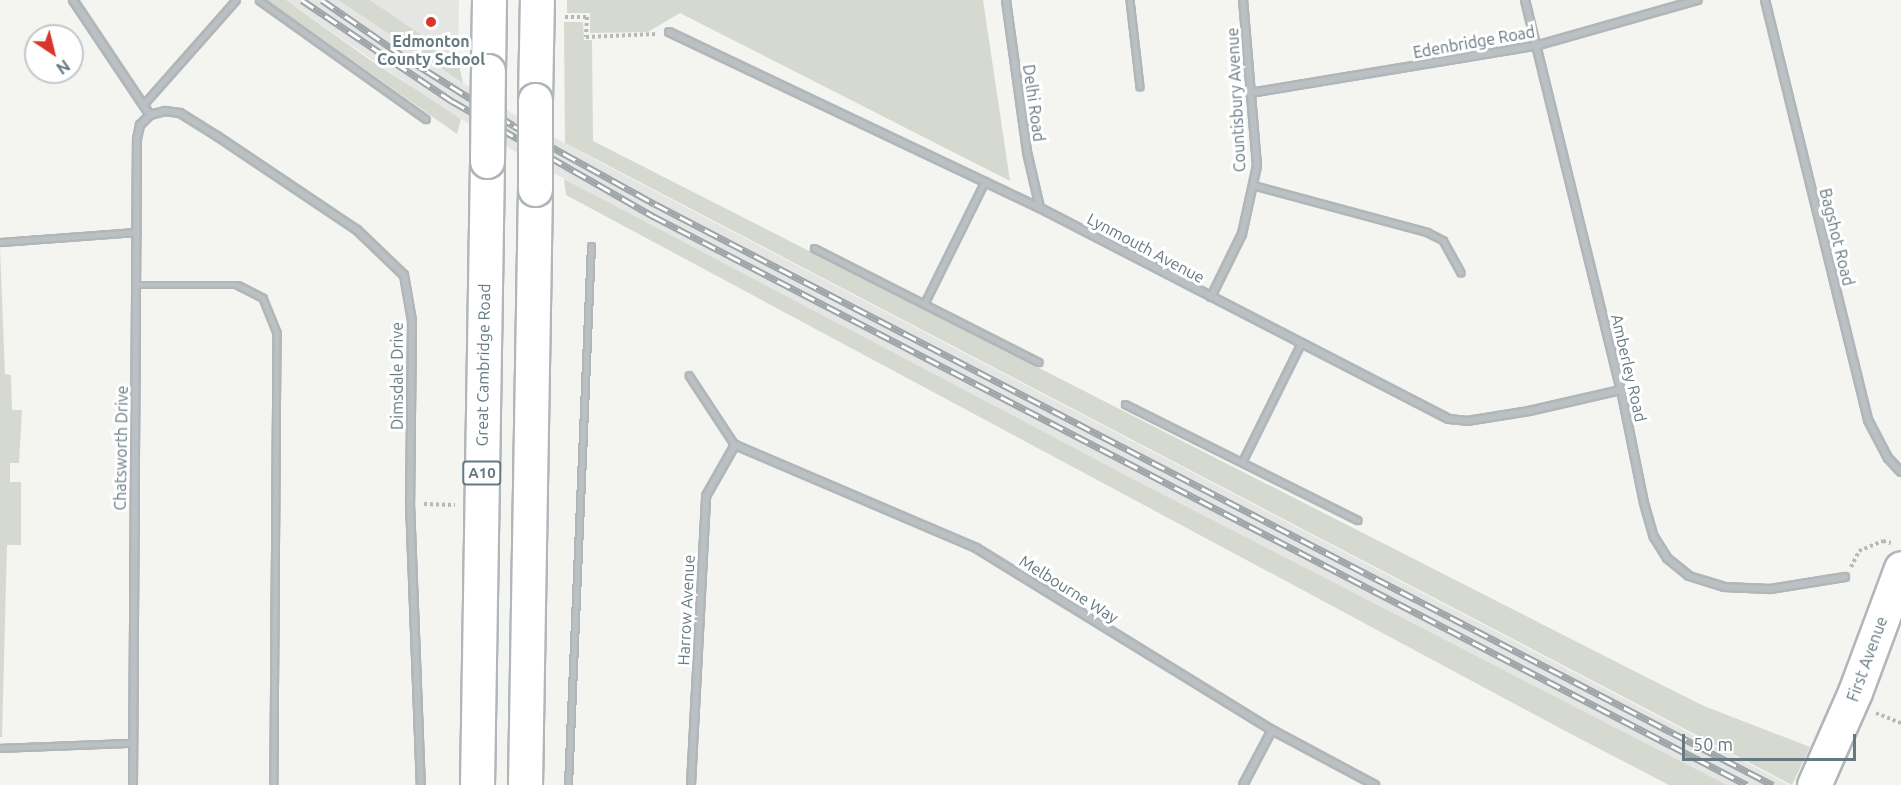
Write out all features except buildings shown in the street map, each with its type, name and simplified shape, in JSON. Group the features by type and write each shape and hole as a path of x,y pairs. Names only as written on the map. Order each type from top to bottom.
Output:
{"main road":[{"name":"Great Cambridge Road","path":"477,785 489,0"},
{"path":"525,785 535,100 548,8"},
{"name":"First Avenue","path":"1814,785 1851,702 1894,578"}],"street":[{"path":"73,0 150,115"},
{"name":"Delhi Road","path":"1006,0 1027,152 1040,208"},
{"name":"Countisbury Avenue","path":"1211,297 1242,234 1257,166 1243,0"},
{"name":"Amberley Road","path":"1525,0 1622,390 1644,503 1654,537 1667,558 1689,576 1724,587 1770,589 1845,577"},
{"name":"Edenbridge Road","path":"1250,93 1535,46 1698,0"},
{"name":"Bagshot Road","path":"1765,0 1868,420 1888,458 1901,472"},
{"name":"Lynmouth Avenue","path":"669,32 1040,208 1449,418 1467,421 1529,411 1622,390"},
{"name":"Dimsdale Drive","path":"150,115 165,111 180,113 217,136 357,230 404,275 412,321 410,503 422,785"},
{"name":"Chatsworth Drive","path":"133,785 137,139 140,125 150,115"},
{"name":"Melbourne Way","path":"735,445 976,548 1272,730 1375,785"},
{"name":"Harrow Avenue","path":"691,785 706,496 735,445"},
{"path":"1243,785 1272,730"}],"lane":[{"path":"143,105 236,0"},
{"path":"259,0 426,119"},
{"path":"1130,0 1140,86"},
{"path":"924,304 985,181"},
{"path":"1252,185 1427,232 1443,240 1461,272"},
{"path":"0,242 137,232"},
{"path":"568,785 591,246"},
{"path":"814,248 1039,362"},
{"path":"136,285 238,285 263,298 278,333 274,785"},
{"path":"1242,462 1301,343"},
{"path":"689,375 735,445"},
{"path":"1125,404 1358,520"},
{"path":"0,747 132,742"}],"path":[{"path":"548,8 587,17 586,37 647,36 669,32"},
{"path":"428,504 462,505"},
{"path":"1845,577 1859,551 1883,541 1894,578"},
{"path":"1874,713 1901,723"}],"shaded area":[{"path":"267,0 286,0 370,60 461,119 457,134"},
{"path":"286,0 338,0 463,83 528,123 607,166 1789,785 1727,785 1133,479 668,236 514,151 433,102"},
{"path":"338,0 370,0 458,60 463,83"},
{"name":"Edmonton County School","path":"370,0 459,0 458,60 435,45"},
{"path":"567,0 983,0 1010,181 680,13 648,32 590,33 590,13 567,13"},
{"path":"564,22 583,22 584,40 592,40 593,141 1704,706 1810,747 1792,785 565,143"},
{"path":"564,179 1133,479 1727,785 1669,785 1569,733 566,195"},
{"path":"0,247 5,374 11,375 12,410 22,410 19,463 10,463 10,482 21,482 21,545 7,545 2,737 0,737"}],"railway":[{"path":"302,0 452,101 653,216 1747,785"},
{"path":"322,0 403,56 514,126 655,204 1773,785"}],"place":[{"name":"Edmonton County School","path":"431,22"}]}
